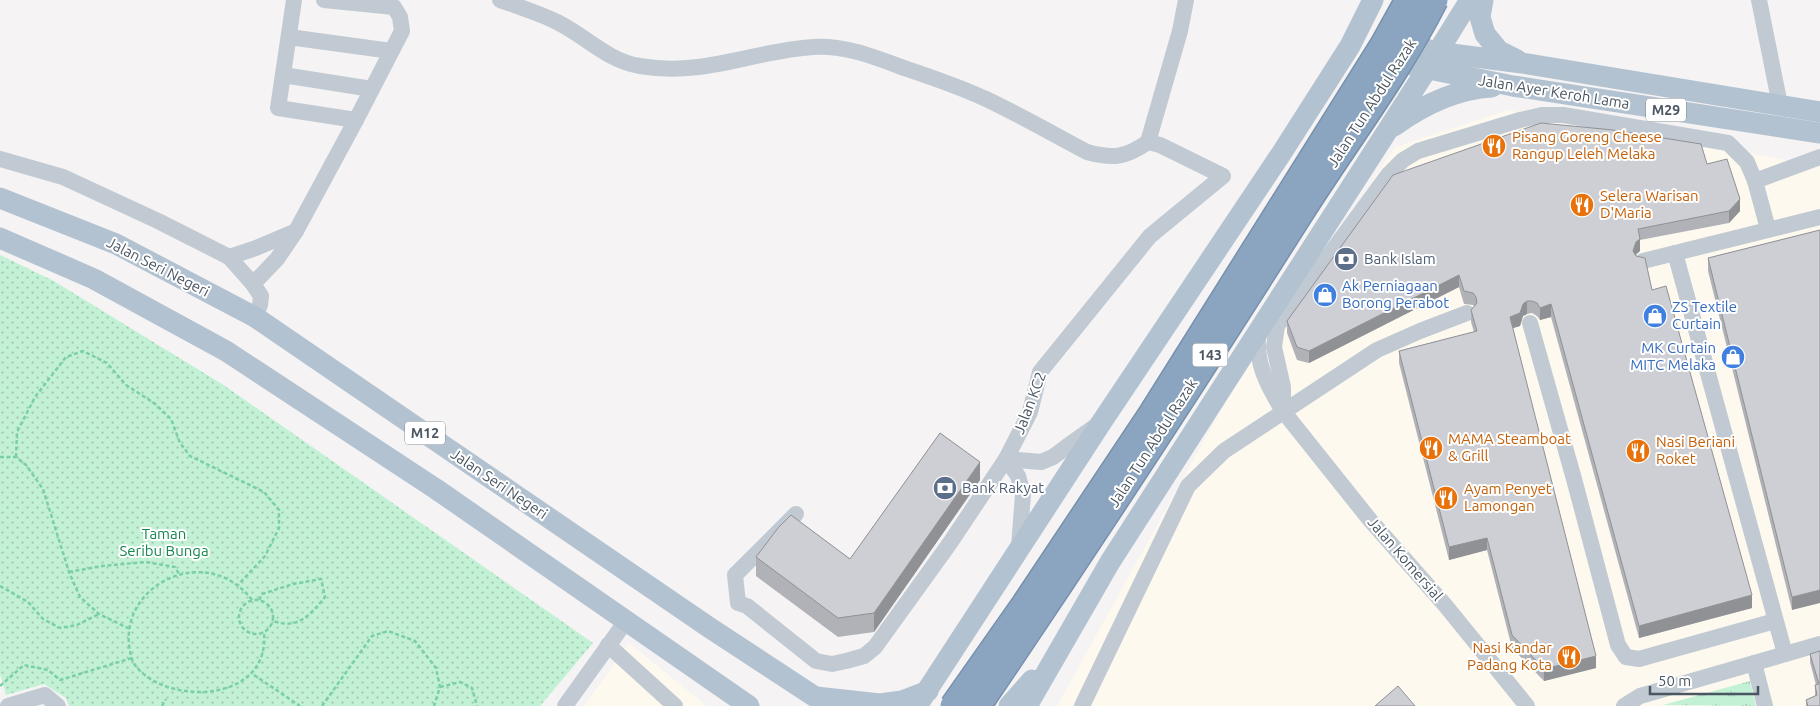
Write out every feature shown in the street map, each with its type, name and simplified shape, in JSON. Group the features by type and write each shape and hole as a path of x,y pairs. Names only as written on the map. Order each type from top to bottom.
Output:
{"highway":[{"name":"Jalan Tun Abdul Razak","path":"953,706 1024,605 1152,413 1383,45 1408,0"},
{"name":"Jalan Tun Abdul Razak","path":"978,706 1205,364 1320,182 1418,34 1435,0"}],"main road":[{"path":"822,702 880,704 923,698 1101,423 1281,154 1354,37 1373,0"},
{"path":"1027,706 1110,562 1470,0"},
{"path":"1483,0 1480,17 1486,34 1499,51 1522,63"},
{"name":"Jalan Ayer Keroh Lama","path":"1354,37 1513,86 1820,134"},
{"name":"Jalan Ayer Keroh Lama","path":"1432,61 1522,63 1820,112"},
{"path":"1386,132 1411,114 1435,101 1460,93 1486,88 1513,86"},
{"path":"1281,154 1316,141 1334,143 1346,156 1355,180"},
{"name":"Jalan Seri Negeri","path":"0,198 116,244 256,317 710,628 822,702"},
{"name":"M12","path":"0,238 94,279 226,351 436,489 749,706"},
{"path":"963,706 951,692 950,673 984,604"},
{"path":"1010,706 1064,642"}],"street":[{"path":"294,0 278,108 356,120"},
{"path":"253,284 277,259 296,231 402,31 400,17 394,8 324,0"},
{"path":"500,0 557,22 604,53 640,66 684,69 703,68 788,50 812,47 835,47 875,57 984,98 1087,152 1105,157 1121,156 1136,151 1148,142 1180,31 1186,0"},
{"path":"1759,0 1780,105"},
{"path":"288,37 392,51"},
{"path":"283,76 372,89"},
{"path":"1283,411 1283,387 1274,347 1277,326 1388,176 1403,160 1418,151 1542,115 1563,115 1728,143 1747,162 1755,181 1768,229"},
{"name":"Jalan KC2","path":"796,514 735,575 738,603 748,606 816,661 832,664 864,656 875,647 950,543 1006,459 1030,412 1040,372 1150,236 1223,176 1160,145 1148,142"},
{"path":"1755,181 1820,157"},
{"path":"0,159 63,177 158,221 229,257 261,296 256,317"},
{"path":"1642,261 1820,217"},
{"path":"229,257 296,231"},
{"path":"1675,253 1784,654"},
{"path":"1082,706 1188,486 1224,451 1377,350 1467,313"},
{"path":"1530,323 1618,645 1626,657 1640,659 1775,621"},
{"name":"Jalan Komersial","path":"1260,327 1257,344 1259,360 1283,411 1370,520 1445,605 1527,706"},
{"path":"1006,459 1041,462 1054,457 1101,423"},
{"path":"1006,459 1018,476 1023,494 1019,550"},
{"path":"565,706 626,621"},
{"path":"1624,706 1820,644"},
{"path":"608,645 675,706"},
{"path":"1754,664 1765,706"},
{"path":"8,706 45,695 58,706"},
{"path":"0,700 2,706"}],"path":[{"path":"16,457 17,432 35,397 66,357 83,351 107,363 126,385 154,403 171,419 180,443 190,456 264,492 279,510 279,528 265,556 238,586"},
{"path":"0,457 16,457 26,465 43,490 69,572 80,597 99,614 130,629"},
{"path":"69,572 102,566 146,562 175,567 179,574"},
{"path":"143,679 132,658 129,638 130,629 134,614 148,593 162,581 179,574 192,572 216,574 238,586 252,600"},
{"path":"259,600 262,594 293,584 321,579 325,597 310,614 293,624 281,624 273,621"},
{"path":"0,586 28,602 43,619 60,628 77,625 99,614"},
{"path":"252,600 259,600 268,604 272,610 273,621 264,632 249,633 240,624 239,618 242,607 252,600"},
{"path":"322,706 372,636 388,631 415,641 436,668 440,686 434,706"},
{"path":"250,680 260,664 264,632"},
{"path":"0,686 24,665 48,670 60,680 132,658"},
{"path":"254,674 300,706"},
{"path":"440,686 460,682 472,688 477,706"},
{"path":"161,695 172,701"},
{"path":"162,706 166,699"}],"shaded area":[{"path":"1508,110 1820,166 1820,706 1057,706 1226,401 1395,147"},
{"path":"629,643 707,706 584,706"}],"green space":[{"name":"Taman Seribu Bunga","path":"0,255 52,280 222,384 593,643 540,706 69,706 66,698 44,684 6,695 0,674"},
{"path":"1750,681 1756,706 1663,705"}],"building":[{"path":"1541,123 1613,130 1701,144 1707,164 1727,159 1740,199 1729,211 1638,229 1640,239 1636,242 1633,251 1636,256 1645,258 1652,290 1666,286 1752,595 1639,626 1551,304 1540,308 1537,303 1527,301 1523,304 1520,313 1510,317 1596,656 1544,669 1512,635 1487,538 1449,547 1399,351 1477,331 1471,310 1477,303 1476,297 1473,293 1464,291 1459,275 1309,351 1297,347 1287,321 1393,175"},
{"path":"1820,230 1820,590 1792,597 1708,258"},
{"path":"940,433 980,462 874,613 838,618 756,557 778,528 791,515 850,559"},
{"path":"1820,651 1820,706 1808,706 1806,700 1817,695 1815,685 1819,684 1810,654"},
{"path":"1398,686 1415,706 1375,706"}],"place":[{"name":"Pisang Goreng Cheese Rangup Leleh Melaka","path":"1494,146"},
{"name":"Selera Warisan D'Maria","path":"1582,205"},
{"name":"Bank Islam","path":"1346,259"},
{"name":"Ak Perniagaan Borong Perabot","path":"1325,295"},
{"name":"ZS Textile Curtain","path":"1655,316"},
{"name":"MK Curtain MITC Melaka","path":"1733,357"},
{"name":"MAMA Steamboat & Grill","path":"1431,448"},
{"name":"Nasi Beriani Roket","path":"1638,451"},
{"name":"Bank Rakyat","path":"945,488"},
{"name":"Ayam Penyet Lamongan","path":"1446,498"},
{"name":"Nasi Kandar Padang Kota","path":"1569,657"}]}
